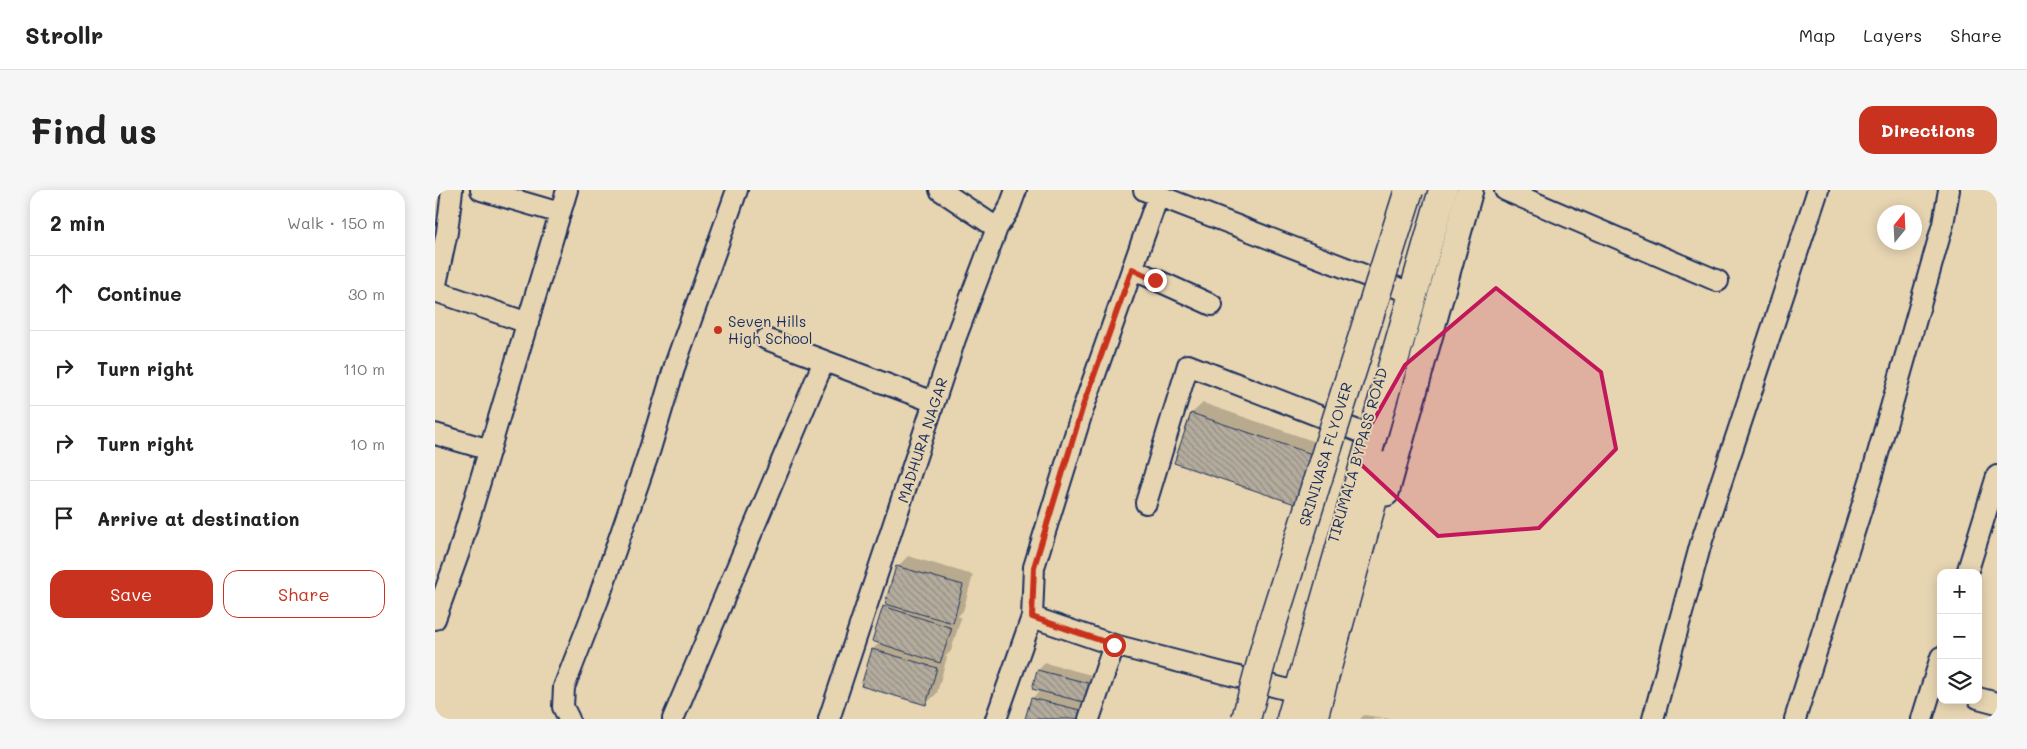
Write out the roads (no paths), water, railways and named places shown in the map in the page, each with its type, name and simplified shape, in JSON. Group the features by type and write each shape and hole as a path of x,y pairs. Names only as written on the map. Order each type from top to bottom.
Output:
{"main road":[{"name":"SRINIVASA FLYOVER","path":"1246,719 1279,600 1409,190"},
{"path":"1291,719 1443,190"},
{"path":"1313,719 1396,414 1460,190"}],"street":[{"path":"452,190 447,232 435,290 528,323"},
{"path":"481,190 560,213"},
{"path":"435,619 457,560 567,190"},
{"path":"569,719 563,706 564,687 598,600 650,450 677,362 737,190"},
{"path":"940,190 997,228"},
{"name":"MADHURA NAGAR","path":"829,719 955,339 997,228 1009,209 1016,190"},
{"name":"TIRUMALA BYPASS ROAD","path":"1282,719 1431,190"},
{"path":"1324,719 1470,190"},
{"path":"1505,190 1718,281"},
{"path":"1653,719 1701,543 1818,190"},
{"path":"1795,719 1871,478 1943,224 1949,190"},
{"path":"996,719 1032,617 1034,567 1083,406 1132,269 1151,193 1403,290"},
{"path":"1132,269 1213,305"},
{"path":"766,340 934,402"},
{"path":"673,719 824,361"},
{"path":"1146,503 1188,365 1363,433"},
{"path":"435,434 490,450"},
{"path":"1968,569 1997,476"},
{"path":"1032,617 1114,645 1289,690"},
{"path":"1089,719 1114,645"},
{"path":"1922,719 1936,687 1941,659"},
{"path":"1982,699 1997,704"}],"place":[{"name":"Seven Hills High School","path":"718,330"}]}
